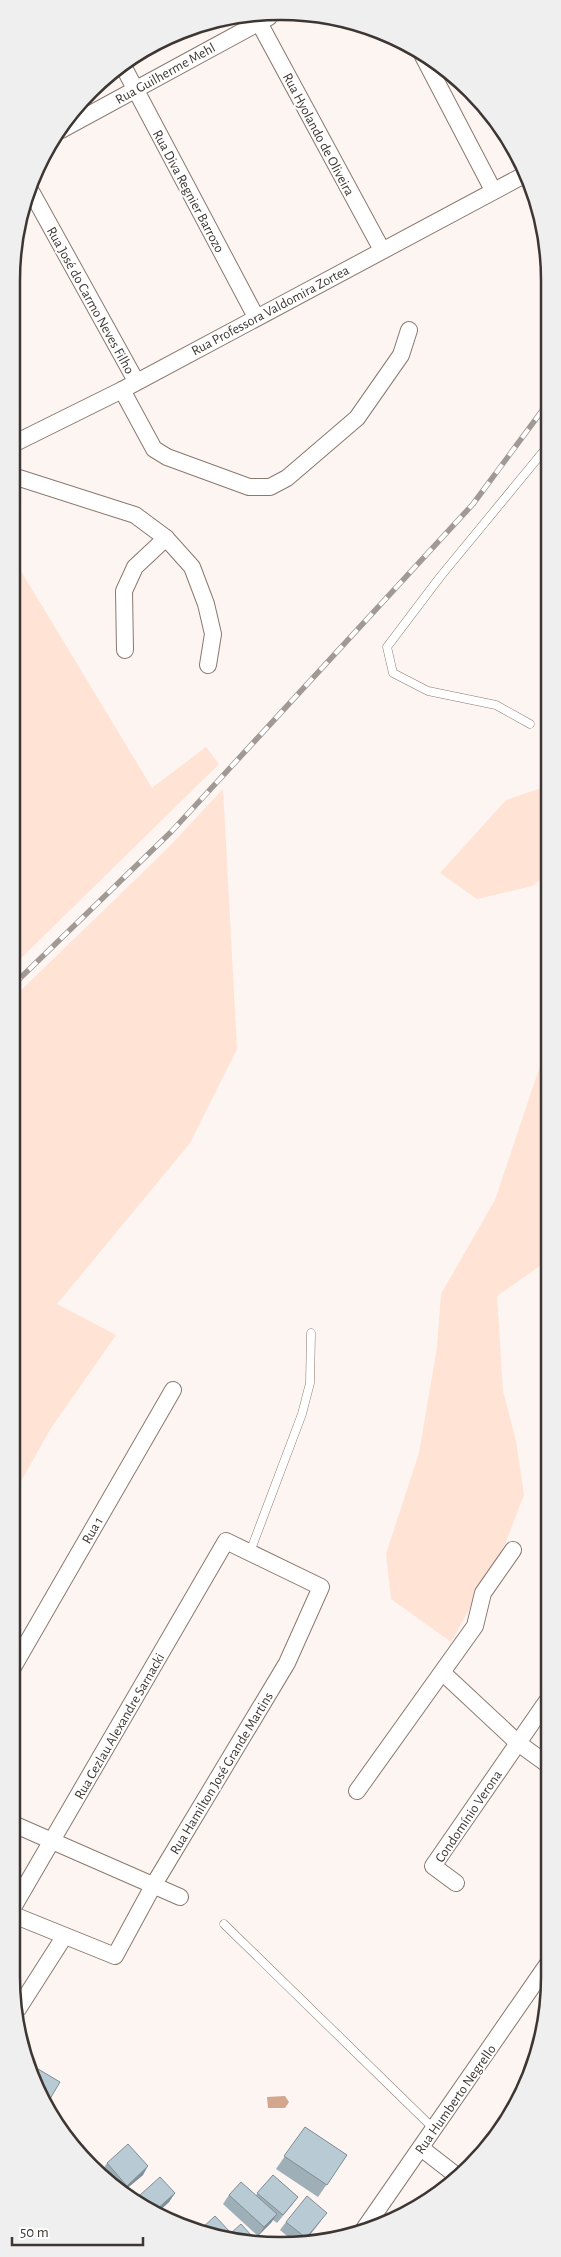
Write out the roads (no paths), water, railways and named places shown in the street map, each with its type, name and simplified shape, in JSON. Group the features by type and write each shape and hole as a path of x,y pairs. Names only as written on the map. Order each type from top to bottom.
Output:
{"street":[{"name":"Rua Guilherme Mehl","path":"73,123 257,21"},
{"name":"Rua Hyolando de Oliveira","path":"262,21 382,250"},
{"path":"428,66 493,190"},
{"name":"Rua Diva Regnier Barrozo","path":"126,71 256,318"},
{"name":"Rua Professora Valdomira Zortea","path":"20,436 122,390 519,177"},
{"name":"Rua José do Carmo Neves Filho","path":"34,196 136,381"},
{"path":"122,390 154,450 167,457 248,486 270,487 287,478 357,418 401,355 409,330"},
{"path":"20,478 135,515 166,538 192,567 206,604 213,634 208,665"},
{"path":"125,650 124,591 135,567 166,538"},
{"name":"Rua 1","path":"20,1655 173,1390"},
{"name":"Rua Cezlau Alexandre Sarnacki","path":"20,1897 226,1541 250,1552"},
{"path":"357,1791 475,1626 483,1593 513,1550"},
{"name":"Rua Hamilton José Grande Martins","path":"64,1937 115,1956 154,1886 287,1663 321,1587 250,1552"},
{"path":"443,1673 518,1743 541,1760"},
{"name":"Condomínio Verona","path":"456,1883 433,1866 541,1710"},
{"path":"20,1827 180,1897"},
{"path":"20,1916 64,1937 22,2003"},
{"name":"Rua Humberto Negrello","path":"370,2221 541,1974"},
{"path":"421,2148 452,2172"}],"lane":[{"path":"530,724 496,705 428,691 393,673 387,647 440,577 541,455"},
{"path":"250,1552 302,1414 310,1383 311,1333"},
{"path":"224,1924 434,2129"}],"railway":[{"path":"20,978 171,832 473,504 541,412"}]}
